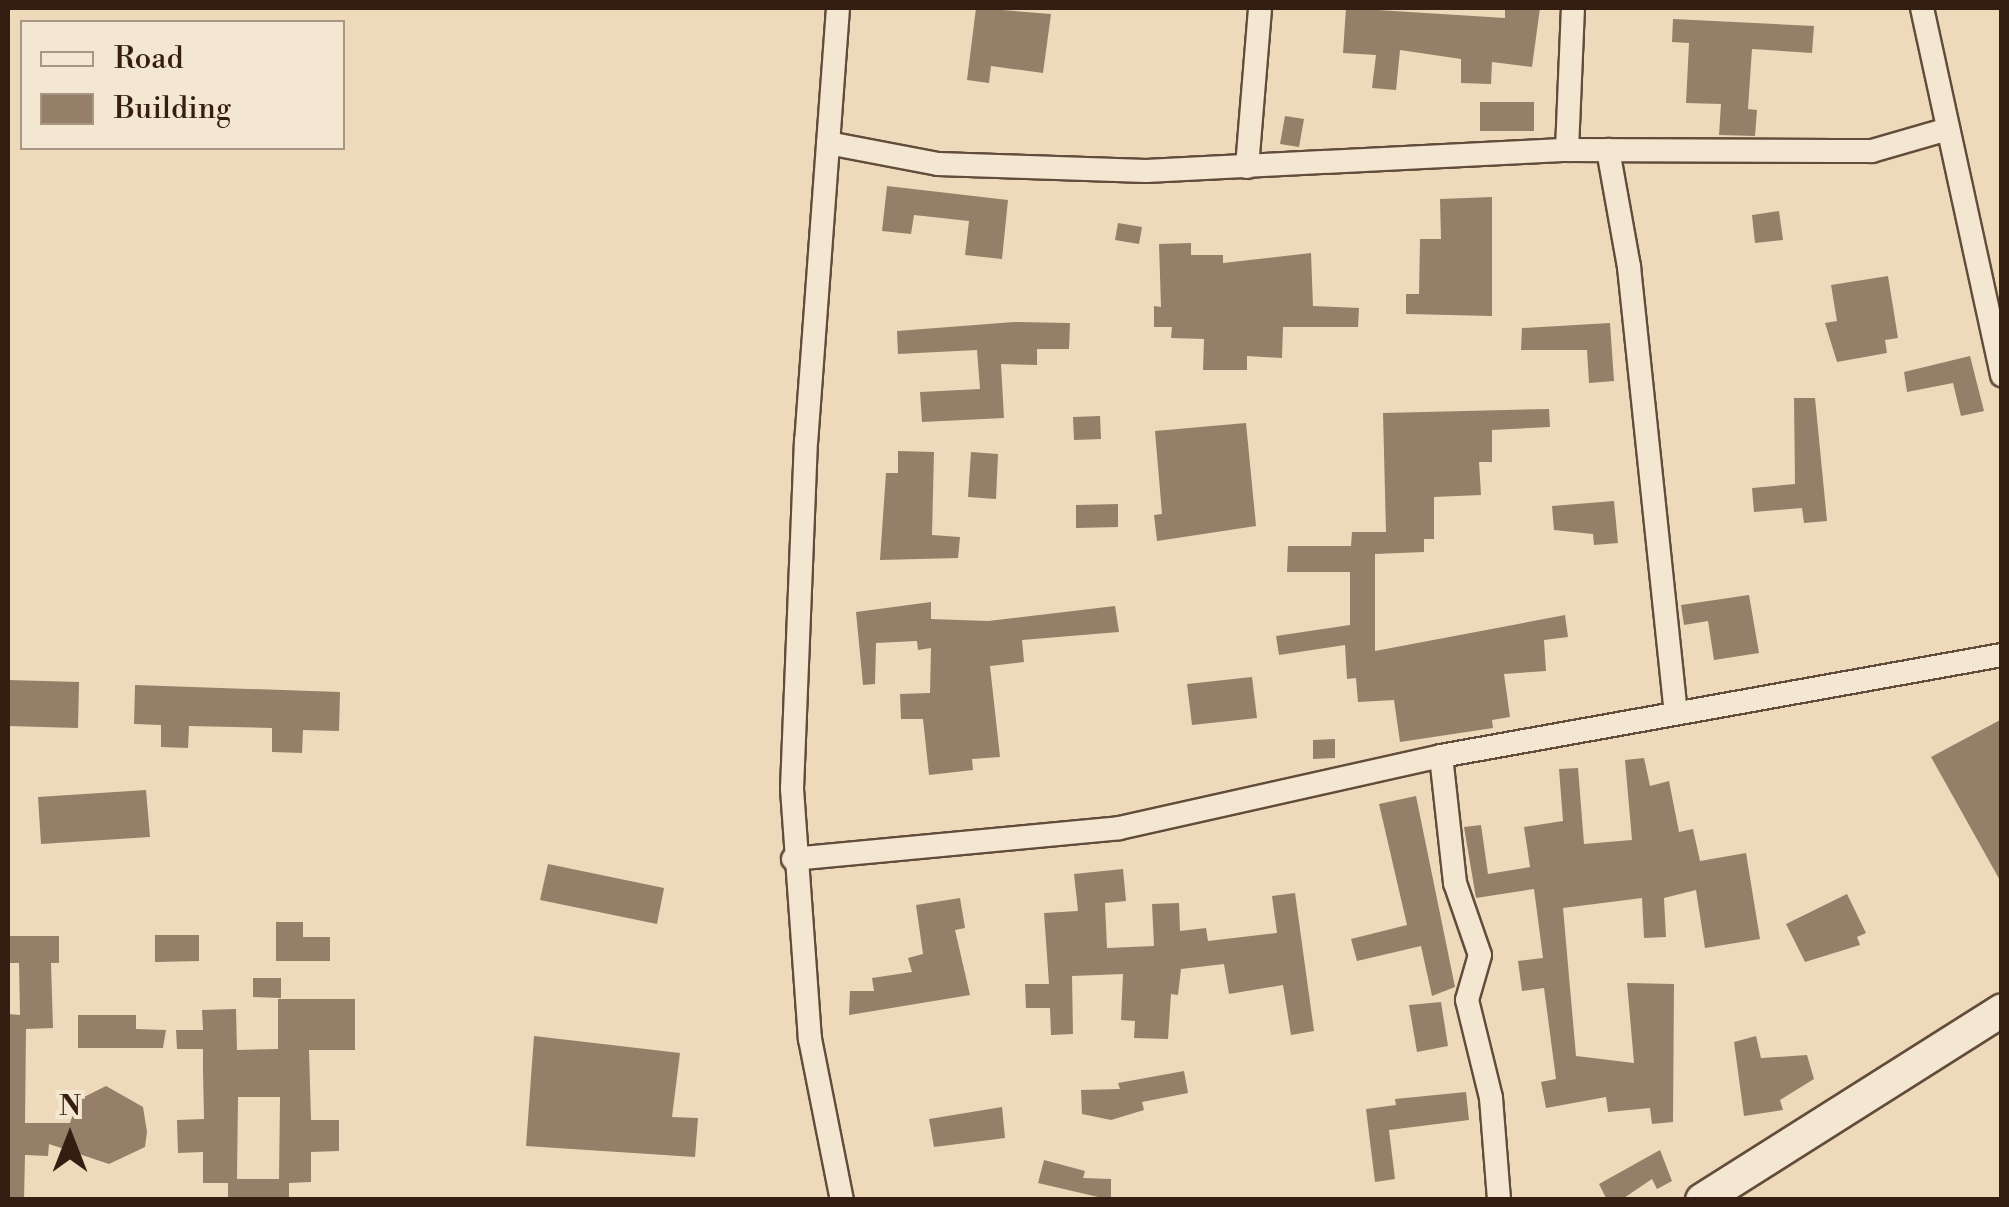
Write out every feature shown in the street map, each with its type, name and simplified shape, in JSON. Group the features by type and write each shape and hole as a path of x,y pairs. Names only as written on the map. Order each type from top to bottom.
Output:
{"main road":[{"path":"1702,1200 2002,1010"}],"street":[{"path":"838,8 806,459 792,860 810,1039 842,1200"},
{"path":"1247,166 1260,8"},
{"path":"1567,150 1573,8"},
{"path":"1922,8 2002,374"},
{"path":"828,142 938,164 1146,172 1567,150 1872,151 1948,129"},
{"path":"1608,150 1629,267 1676,711"},
{"path":"792,860 1119,828 1441,756 2002,655"},
{"path":"1441,756 1455,883 1480,959 1467,1000 1491,1098 1499,1200"}],"building":[{"path":"976,8 1051,14 1043,73 991,66 989,83 967,80"},
{"path":"1346,8 1505,18 1505,8 1540,8 1532,67 1492,62 1491,84 1461,83 1461,59 1400,50 1396,90 1372,88 1376,55 1343,53"},
{"path":"1673,19 1814,26 1812,53 1752,49 1748,109 1757,110 1755,136 1719,135 1721,104 1686,103 1689,43 1672,42"},
{"path":"1480,102 1534,102 1534,131 1480,131"},
{"path":"1285,116 1304,119 1299,147 1280,144"},
{"path":"887,186 1008,200 1002,259 965,255 969,221 914,215 911,234 882,231"},
{"path":"1492,197 1492,316 1406,314 1406,294 1419,294 1420,239 1441,239 1440,199"},
{"path":"1779,211 1783,240 1755,243 1752,215"},
{"path":"1118,223 1142,227 1139,244 1115,240"},
{"path":"1191,243 1191,255 1223,255 1223,263 1311,253 1313,306 1359,308 1358,327 1283,327 1282,358 1247,356 1247,370 1203,370 1204,339 1171,338 1172,327 1154,327 1154,306 1161,307 1159,244"},
{"path":"1888,276 1898,338 1885,340 1887,353 1837,362 1825,323 1837,321 1831,285"},
{"path":"1014,322 1070,323 1069,349 1037,349 1037,365 1001,364 1004,418 922,422 920,392 980,389 977,350 898,354 897,331"},
{"path":"1610,323 1614,381 1589,383 1587,350 1521,350 1522,328"},
{"path":"1970,356 1984,411 1961,416 1953,383 1907,392 1904,372"},
{"path":"1794,398 1815,398 1827,521 1804,523 1802,508 1754,512 1752,488 1795,484"},
{"path":"1549,409 1550,427 1492,430 1492,462 1479,462 1481,495 1434,497 1434,539 1424,539 1424,552 1375,554 1375,651 1565,615 1568,637 1544,640 1546,671 1504,674 1510,717 1492,720 1493,728 1400,742 1394,700 1358,702 1356,678 1347,679 1345,645 1279,655 1276,636 1350,625 1350,572 1287,572 1288,546 1351,546 1352,532 1386,532 1383,413"},
{"path":"1100,416 1101,439 1074,440 1073,417"},
{"path":"1246,423 1256,526 1157,541 1154,515 1162,514 1155,431"},
{"path":"898,451 934,452 932,535 960,537 958,558 880,560 886,473 898,473"},
{"path":"971,452 998,454 996,499 968,497"},
{"path":"1614,501 1618,543 1594,545 1593,534 1554,530 1552,506"},
{"path":"1118,504 1118,527 1076,528 1076,505"},
{"path":"1749,595 1759,653 1714,660 1708,621 1684,625 1681,605"},
{"path":"931,602 931,619 988,621 1115,606 1119,632 1022,640 1024,662 990,666 1000,757 972,759 973,770 929,775 923,719 901,719 900,694 930,693 931,648 918,650 917,641 876,643 875,684 863,685 856,612"},
{"path":"1252,677 1257,718 1192,725 1187,684"},
{"path":"8,680 79,682 78,728 8,726"},
{"path":"135,685 340,692 339,731 303,730 302,753 272,752 272,728 189,726 188,748 161,747 161,725 134,724"},
{"path":"2002,719 2002,884 1931,757"},
{"path":"1335,739 1335,758 1313,759 1313,740"},
{"path":"1644,758 1650,786 1669,781 1679,832 1693,829 1700,861 1746,853 1760,939 1705,948 1696,890 1664,898 1666,937 1644,938 1642,898 1563,908 1576,1056 1634,1063 1627,983 1674,984 1673,1122 1652,1124 1650,1108 1608,1112 1606,1097 1546,1108 1541,1082 1556,1079 1544,988 1522,991 1518,961 1543,958 1534,889 1476,898 1464,827 1481,825 1488,874 1530,867 1524,827 1563,821 1559,769 1578,768 1584,844 1632,840 1625,760"},
{"path":"146,790 150,837 41,844 38,797"},
{"path":"1416,796 1455,987 1432,996 1421,946 1357,961 1351,939 1407,925 1379,804"},
{"path":"548,864 664,888 657,924 540,900"},
{"path":"1123,869 1126,901 1105,903 1107,948 1154,946 1152,904 1179,903 1180,931 1206,928 1208,941 1277,933 1272,896 1295,893 1314,1031 1291,1035 1283,985 1229,994 1224,964 1181,969 1178,995 1171,994 1168,1039 1134,1038 1135,1021 1121,1020 1123,974 1072,976 1073,1034 1051,1035 1050,1008 1026,1008 1025,984 1049,984 1044,913 1078,911 1074,874"},
{"path":"1847,894 1866,933 1857,937 1860,945 1805,962 1786,924"},
{"path":"960,898 965,928 955,930 970,995 849,1015 850,991 874,991 872,978 912,972 908,958 923,954 916,905"},
{"path":"276,922 303,922 303,937 330,937 330,961 276,961"},
{"path":"155,935 199,935 199,961 155,962"},
{"path":"9,936 59,936 59,963 51,963 53,1028 26,1029 25,1123 70,1123 78,1100 106,1086 143,1107 147,1132 145,1147 109,1164 49,1144 48,1156 25,1155 24,1200 8,1200 8,1014 20,1015 19,963 9,963"},
{"path":"253,978 281,978 281,998 253,997"},
{"path":"278,999 355,999 355,1050 309,1050 311,1120 339,1120 339,1151 311,1152 311,1182 289,1183 289,1200 228,1200 228,1183 203,1183 203,1152 178,1153 177,1120 204,1119 203,1049 177,1049 176,1030 203,1030 202,1010 236,1009 237,1050 278,1049","holes":["238,1097 280,1097 279,1179 237,1179"]},
{"path":"1441,1002 1448,1046 1417,1052 1409,1005"},
{"path":"78,1015 136,1015 136,1029 166,1030 163,1048 78,1048"},
{"path":"534,1036 680,1053 672,1117 698,1118 695,1157 526,1146"},
{"path":"1756,1036 1761,1058 1807,1055 1814,1079 1780,1100 1783,1110 1744,1116 1734,1042"},
{"path":"1184,1071 1188,1093 1142,1102 1144,1110 1111,1120 1082,1114 1081,1090 1120,1089 1118,1083"},
{"path":"1466,1092 1469,1120 1389,1130 1395,1179 1375,1182 1366,1109 1396,1105 1395,1099"},
{"path":"1002,1107 1005,1138 934,1147 929,1119"},
{"path":"1660,1150 1672,1181 1657,1189 1652,1179 1621,1200 1607,1200 1599,1184"},
{"path":"1044,1160 1085,1171 1083,1178 1111,1179 1111,1200 1038,1183"}]}
